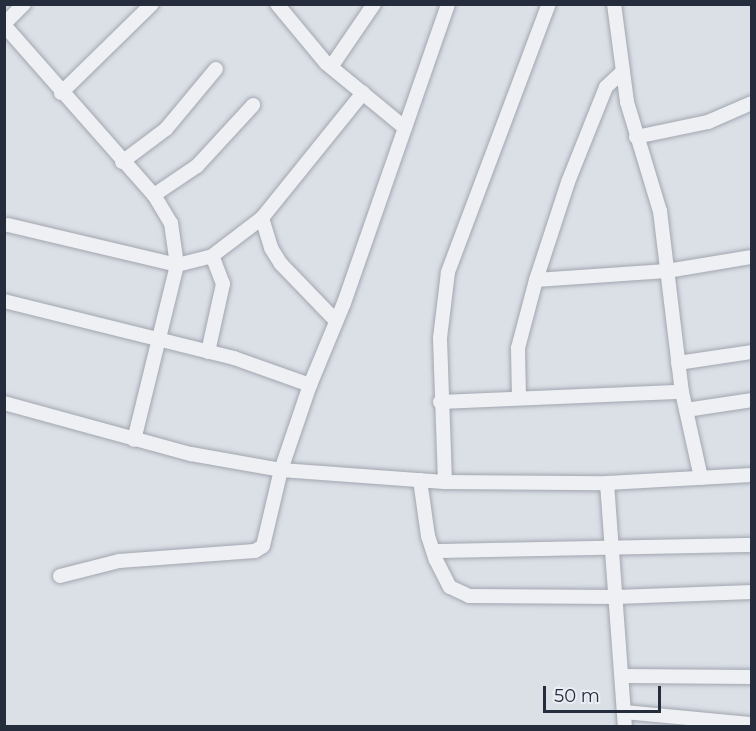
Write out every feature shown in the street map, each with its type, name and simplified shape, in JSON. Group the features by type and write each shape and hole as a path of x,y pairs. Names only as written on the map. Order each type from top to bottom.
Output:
{"street":[{"path":"24,4 4,24 61,93 154,195 171,224 177,265 134,440"},
{"path":"61,93 152,4"},
{"path":"277,4 331,67 405,128"},
{"path":"331,67 374,4"},
{"path":"60,576 120,561 260,549 266,537 282,470 310,385 336,321 448,4"},
{"path":"445,482 440,402 441,316 453,252 549,4"},
{"path":"614,4 623,71 636,137 660,211 682,392 701,478"},
{"path":"122,162 166,129 216,69"},
{"path":"519,397 518,348 536,280 568,182 606,87 623,71"},
{"path":"8,225 177,265 212,256 262,218 363,93"},
{"path":"636,137 708,122 752,103"},
{"path":"154,195 196,166 253,105"},
{"path":"262,218 271,248 281,264 336,321"},
{"path":"208,351 222,293 221,276 212,256"},
{"path":"536,280 668,271 752,256"},
{"path":"4,301 208,351 310,385"},
{"path":"678,363 752,351"},
{"path":"440,402 682,392"},
{"path":"686,410 752,400"},
{"path":"4,403 191,454 282,470 445,482 607,483 752,475"},
{"path":"420,480 434,550 450,587 469,596 616,597 752,592"},
{"path":"607,483 625,726"},
{"path":"434,550 752,545"},
{"path":"623,676 752,677"},
{"path":"624,712 752,724"}]}
